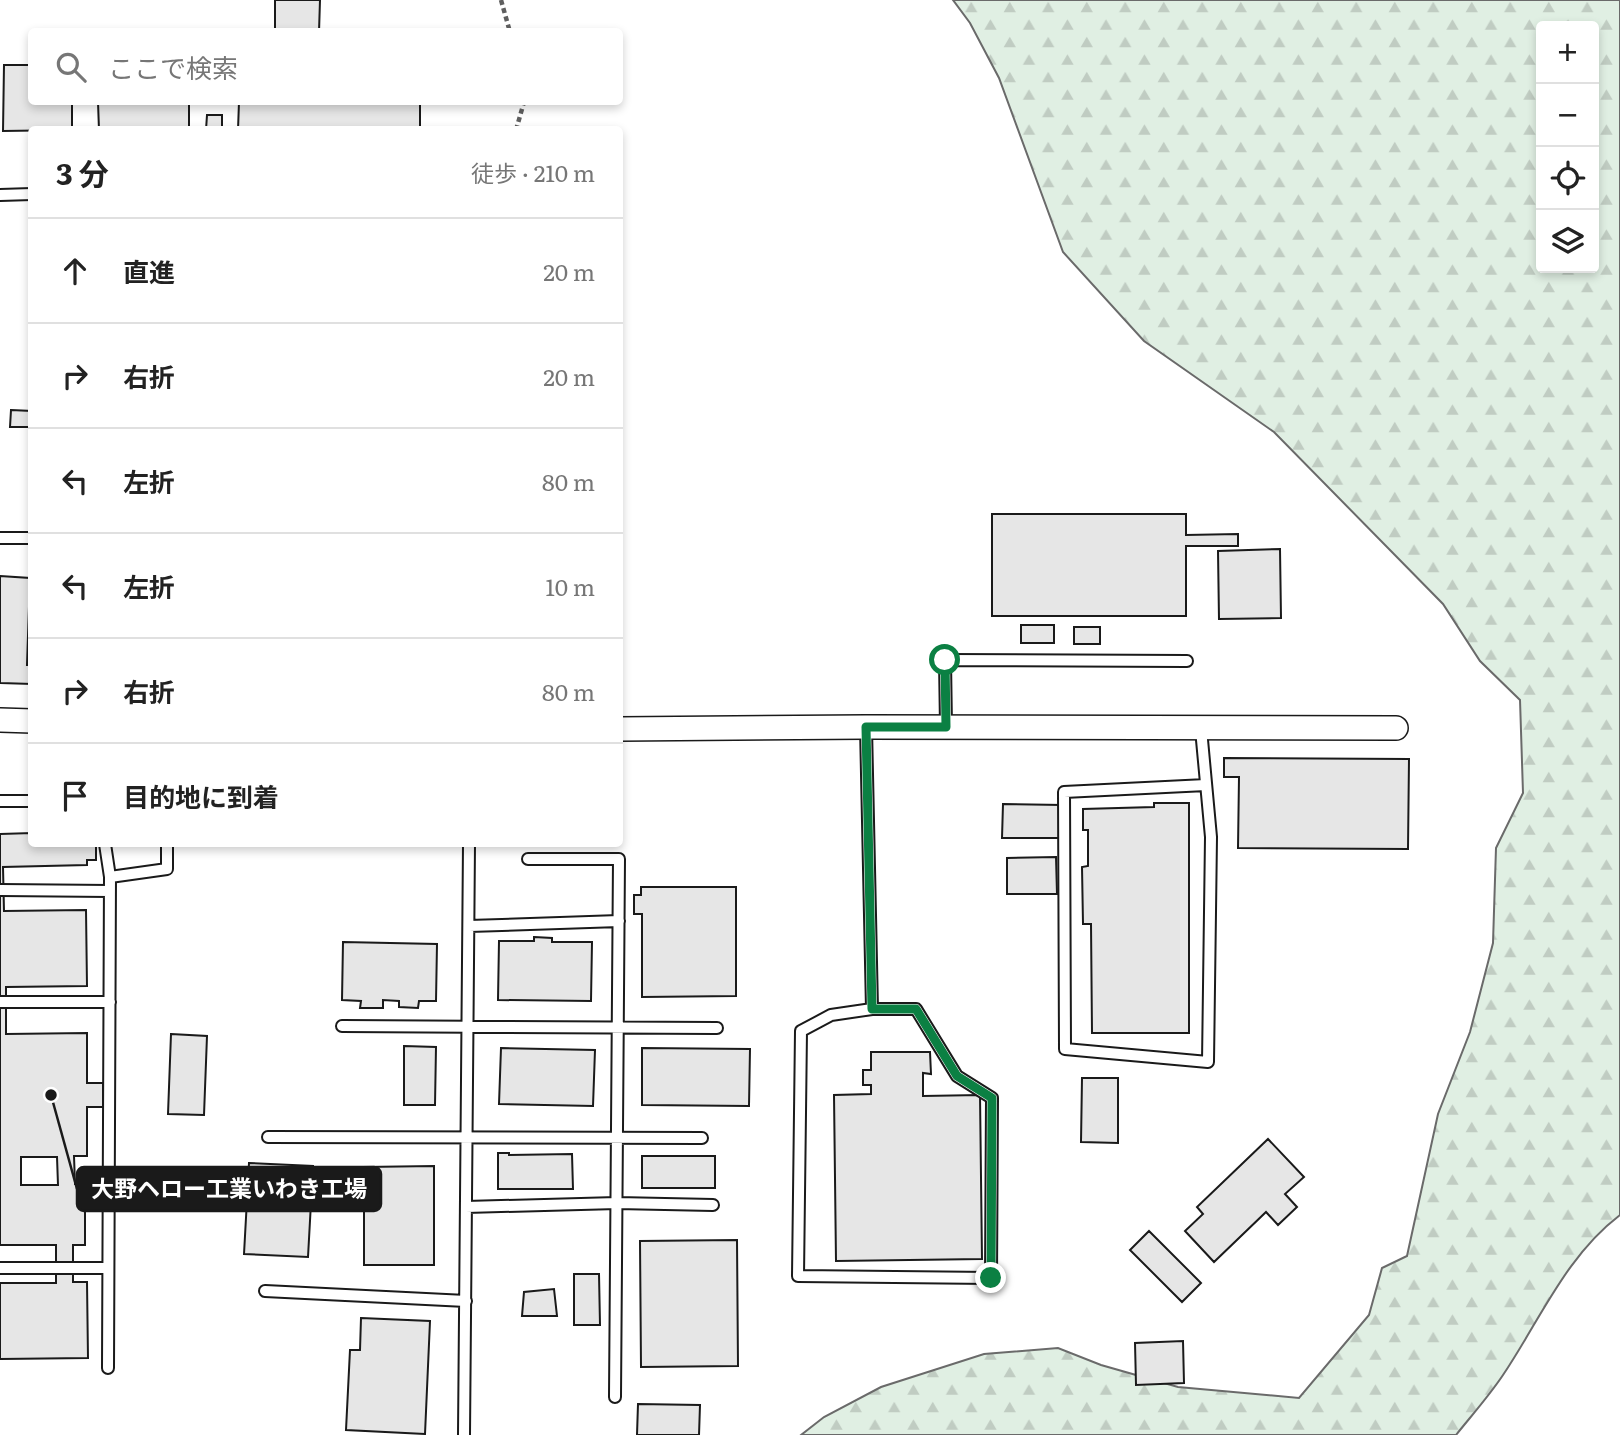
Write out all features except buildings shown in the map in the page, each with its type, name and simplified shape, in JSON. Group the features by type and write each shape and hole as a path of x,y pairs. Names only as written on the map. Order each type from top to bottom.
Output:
{"street":[{"path":"0,720 28,721"},
{"path":"623,729 1396,728"}],"lane":[{"path":"0,195 28,194"},
{"path":"0,538 28,538"},
{"path":"946,727 945,660 1187,661"},
{"path":"866,727 872,1009"},
{"path":"1201,729 1211,837 1208,1062 1065,1049 1064,792 1206,785"},
{"path":"0,801 28,801"},
{"path":"105,847 110,877 108,1368"},
{"path":"110,877 167,869 167,847"},
{"path":"464,1435 469,847"},
{"path":"528,859 619,859 615,1397"},
{"path":"0,890 110,891"},
{"path":"468,926 618,921"},
{"path":"0,1002 110,1002"},
{"path":"872,1009 916,1009 957,1076 992,1098 991,1278 798,1276 801,1031 831,1015 872,1009"},
{"path":"342,1026 716,1028"},
{"path":"268,1137 702,1138"},
{"path":"466,1207 617,1203 713,1206"},
{"path":"0,1268 108,1268"},
{"path":"265,1291 466,1301"}],"path":[{"path":"501,0 509,28"},
{"path":"517,126 523,105"}],"green space":[{"path":"953,0 1620,0 1620,1215 1601,1231 1569,1269 1503,1375 1456,1435 801,1435 824,1417 881,1387 984,1354 1058,1348 1101,1365 1178,1387 1299,1398 1369,1315 1382,1268 1407,1256 1438,1114 1470,1032 1493,943 1496,848 1523,793 1520,700 1480,661 1443,604 1274,432 1144,341 1063,252 999,78 970,23"}],"place":[{"name":"大野ヘロー工業いわき工場","path":"51,1095"}],"route":[{"path":"945,660 946,727 866,727 872,1009 916,1009 957,1076 992,1098 991,1278"}]}
